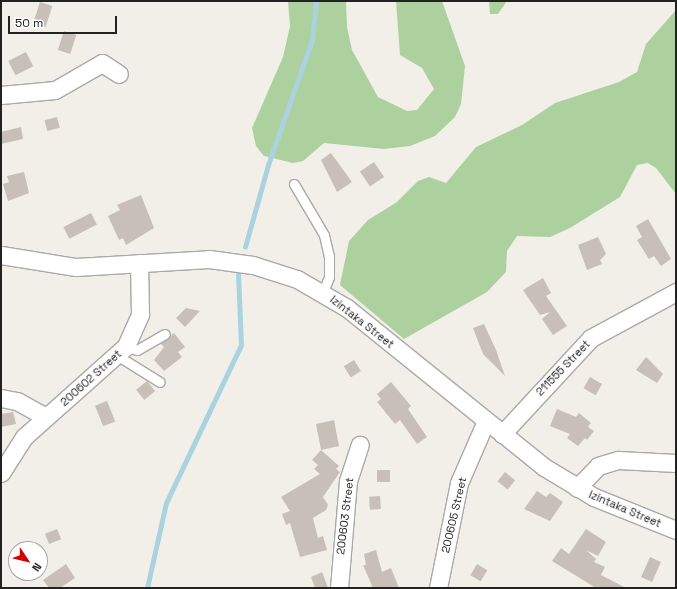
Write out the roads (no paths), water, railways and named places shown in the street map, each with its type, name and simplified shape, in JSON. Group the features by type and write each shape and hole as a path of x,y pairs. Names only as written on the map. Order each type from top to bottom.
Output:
{"street":[{"path":"1,95 55,90 102,63 119,74"},
{"name":"Izintaka Street","path":"1,255 76,267 209,259 238,262 281,273 323,292 502,434 577,488 642,519 676,530"},
{"name":"200602 Street","path":"1,473 24,437 122,351 140,314 139,263"},
{"name":"211555 Street","path":"502,434 591,338 676,292"},
{"path":"1,398 16,400 46,417"},
{"name":"200605 Street","path":"438,588 459,484 486,421"},
{"name":"200603 Street","path":"340,588 348,481 360,445"},
{"path":"577,488 598,466 618,460 676,463"}],"lane":[{"path":"294,184 324,235 330,256 329,277 323,292"},
{"path":"122,351 137,350 165,334"},
{"path":"122,351 160,382"}],"waterway":[{"path":"245,247 268,165 312,40 316,1"},
{"path":"147,588 166,503 241,345 238,273"}]}
